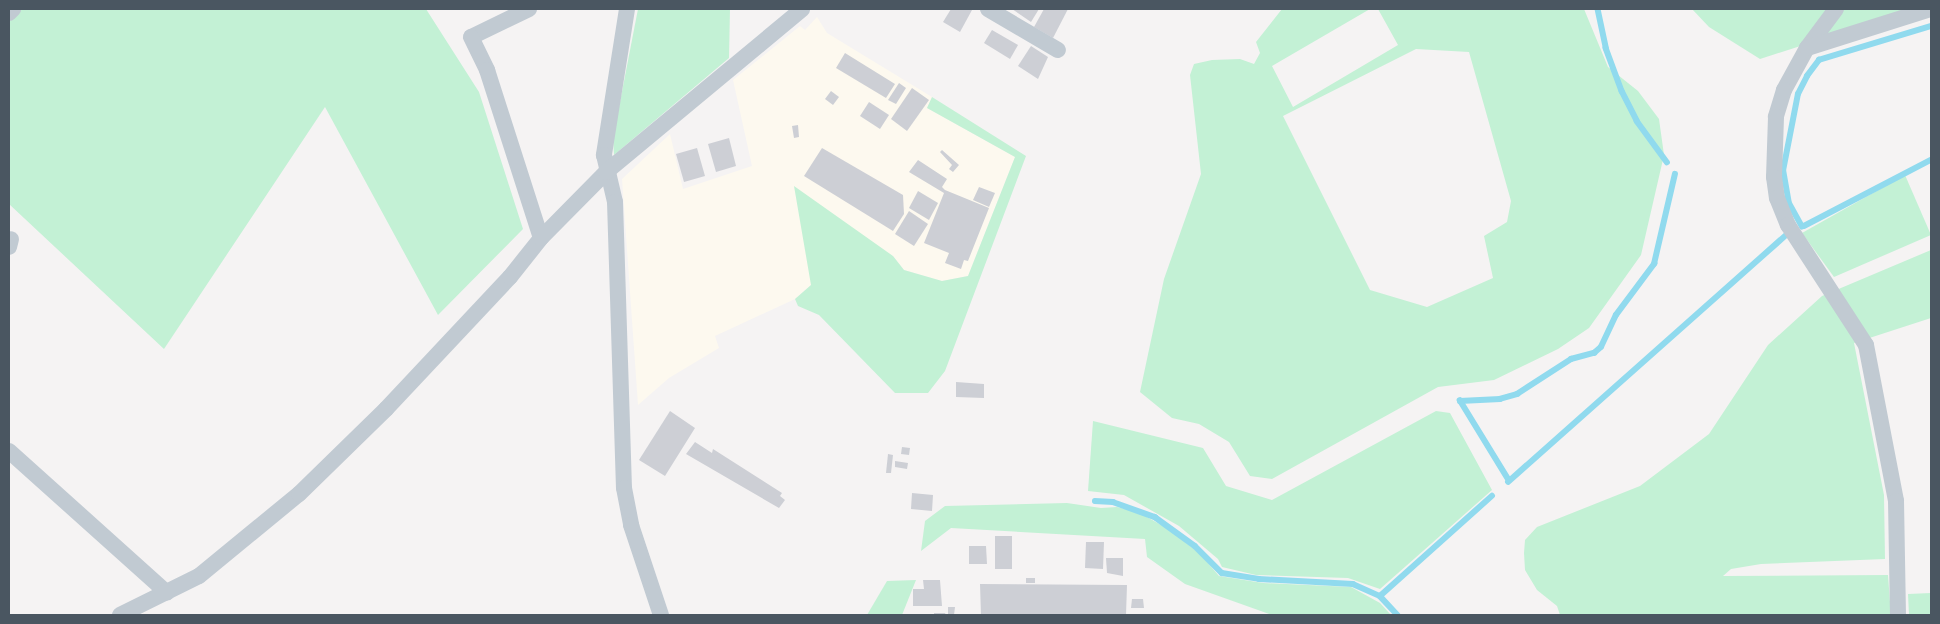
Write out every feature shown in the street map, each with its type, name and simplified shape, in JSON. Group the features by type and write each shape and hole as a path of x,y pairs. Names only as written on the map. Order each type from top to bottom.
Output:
{"street":[{"path":"9,13 13,9"},
{"path":"529,9 471,37 487,70 541,238"},
{"path":"627,9 606,140 606,172 615,202 624,488 632,525 661,615"},
{"path":"120,615 199,576 299,494 386,409 510,277 541,238 606,172 802,9"},
{"path":"988,9 1058,50"},
{"path":"1836,9 1807,48 1784,90 1776,117 1774,177 1777,198 1788,225 1866,345 1896,501 1898,615"},
{"path":"1807,48 1931,9"},
{"path":"9,451 167,593"}],"shaded area":[{"path":"817,17 827,33 932,97 927,108 1015,157 968,276 942,281 904,270 893,256 811,285 795,299 715,336 719,348 669,378 638,405 622,179 670,134 683,189 752,166 733,80 800,26 805,30"}],"green space":[{"path":"9,9 426,9 479,92 523,229 438,315 325,107 164,349 9,204"},
{"path":"638,9 730,9 729,58 614,155 613,138"},
{"path":"1282,9 1370,9 1272,66 1293,107 1398,45 1378,9 1584,9 1608,67 1638,91 1659,119 1664,155 1641,255 1589,328 1558,349 1494,380 1438,387 1272,479 1250,476 1229,442 1199,424 1172,418 1140,392 1164,279 1201,174 1190,75 1194,64 1212,60 1240,59 1254,64 1260,53 1256,42","holes":["1416,49 1469,52 1511,201 1507,222 1484,236 1493,278 1427,307 1370,290 1283,116"]},
{"path":"1692,9 1915,9 1760,59 1709,27"},
{"path":"932,97 1026,156 945,371 928,393 895,393 819,315 798,306 795,299 811,285 794,186 893,256 904,270 942,281 968,276 1015,157 927,108"},
{"path":"1905,175 1931,235 1834,277 1802,233"},
{"path":"1931,250 1931,318 1854,343 1884,495 1885,559 1761,564 1731,569 1723,576 1888,575 1891,615 1560,615 1557,606 1537,590 1525,570 1525,540 1537,527 1640,486 1709,434 1768,345 1822,296"},
{"path":"1436,411 1450,413 1492,490 1380,589 1348,578 1256,575 1222,567 1218,559 1179,526 1124,495 1088,491 1093,421 1203,448 1226,486 1272,500"},
{"path":"1067,503 1101,508 1117,507 1138,512 1170,530 1200,554 1219,576 1263,583 1351,587 1380,603 1391,615 1272,615 1185,584 1147,557 1145,539 951,528 921,551 925,521 945,506"},
{"path":"916,580 902,615 867,615 887,581"},
{"path":"1931,593 1931,615 1909,615 1908,594"}],"building":[{"path":"951,9 972,10 960,32 943,22"},
{"path":"1012,9 1039,9 1031,22"},
{"path":"1044,9 1068,9 1053,38 1034,27"},
{"path":"992,30 1018,45 1010,59 984,43"},
{"path":"1031,46 1048,57 1038,79 1018,66"},
{"path":"845,53 895,84 886,98 836,68"},
{"path":"899,83 906,88 896,104 888,100"},
{"path":"912,88 929,100 907,131 891,119"},
{"path":"831,91 839,97 833,105 825,99"},
{"path":"869,102 889,115 880,129 860,116"},
{"path":"798,125 799,137 794,138 792,126"},
{"path":"729,138 736,166 716,172 708,144"},
{"path":"697,148 705,176 684,182 676,154"},
{"path":"822,148 903,195 904,214 893,231 804,176"},
{"path":"942,150 959,165 953,172 949,169 952,165 940,152"},
{"path":"918,160 947,179 942,187 945,190 989,208 968,261 964,260 961,269 945,263 949,253 924,243 944,193 909,172"},
{"path":"979,187 995,193 989,207 973,200"},
{"path":"918,191 938,203 929,220 909,208"},
{"path":"909,211 928,224 914,246 895,234"},
{"path":"956,382 984,384 984,398 956,397"},
{"path":"670,411 695,428 665,476 639,460"},
{"path":"695,442 712,453 713,449 782,493 780,496 785,500 779,508 686,454"},
{"path":"902,447 910,448 909,455 901,454"},
{"path":"888,454 893,455 891,473 886,473"},
{"path":"895,461 908,463 907,469 895,467"},
{"path":"912,493 933,495 932,511 911,509"},
{"path":"995,536 1012,536 1012,569 995,569"},
{"path":"1086,542 1104,542 1103,569 1085,568"},
{"path":"969,546 986,546 987,564 969,564"},
{"path":"1106,558 1123,558 1123,576 1107,573"},
{"path":"1026,578 1035,578 1035,583 1026,583"},
{"path":"923,580 940,580 942,606 913,606 913,589 924,589"},
{"path":"980,584 1127,585 1126,615 981,615"},
{"path":"1132,599 1143,599 1144,608 1131,608"},
{"path":"948,607 955,607 954,615 948,615"},
{"path":"934,613 945,613 946,615 934,615"}],"waterway":[{"path":"1598,9 1606,48 1622,91 1637,121 1667,162"},
{"path":"1802,227 1789,204 1783,171 1798,94 1807,76 1819,60 1931,26"},
{"path":"1804,226 1931,160"},
{"path":"1509,481 1460,401 1500,399 1517,394 1571,359 1594,353 1601,347 1616,315 1654,264 1675,174"},
{"path":"1508,482 1786,235"},
{"path":"1380,596 1492,496"},
{"path":"1095,501 1113,502 1155,517 1195,546 1222,573 1259,579 1353,584 1380,596 1398,615"}]}
